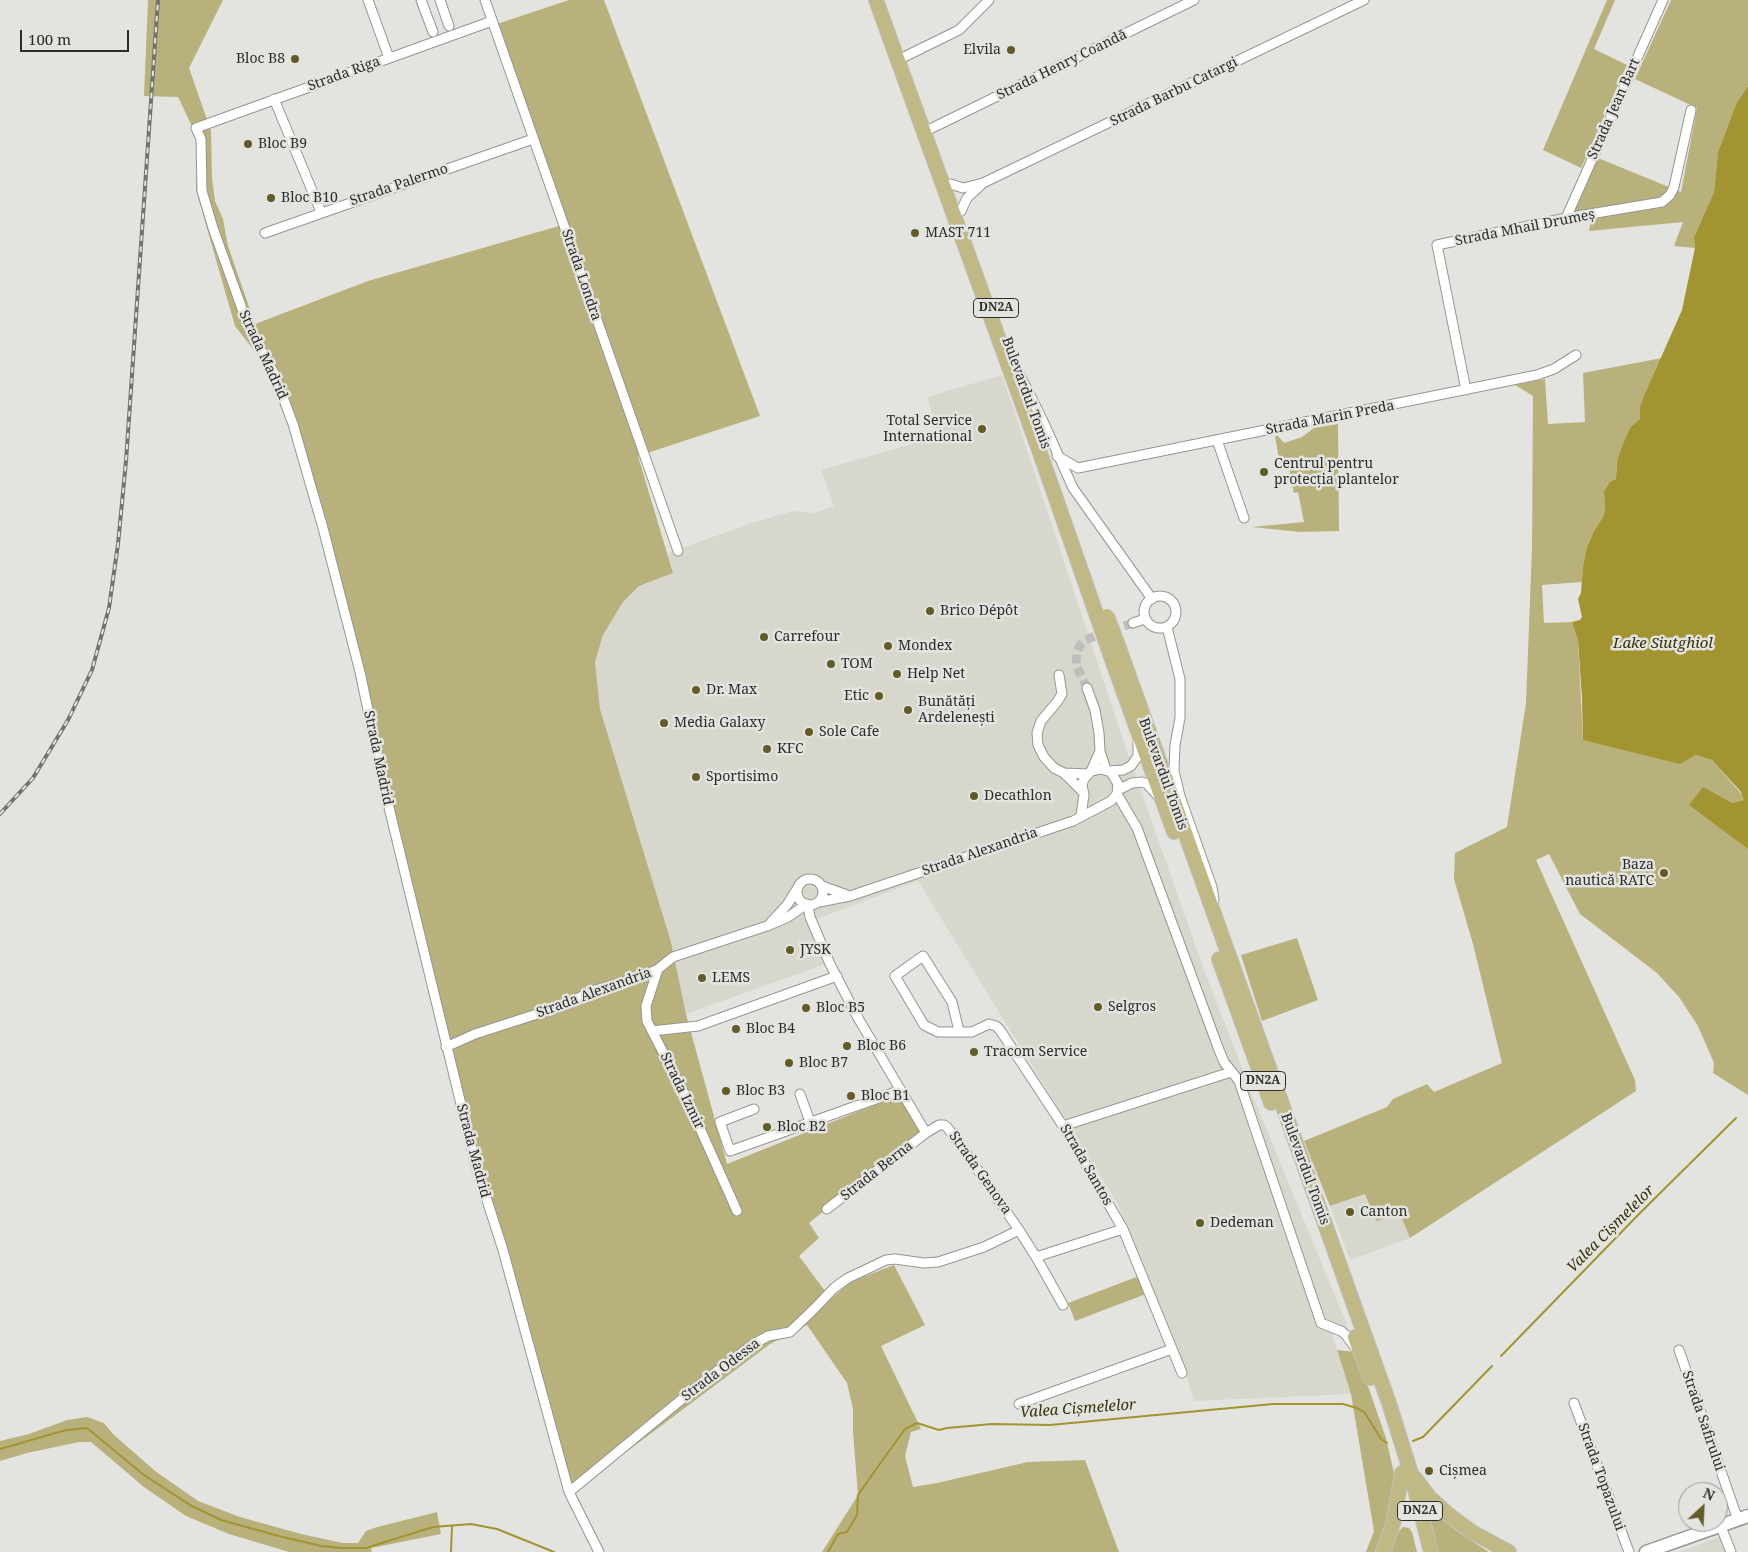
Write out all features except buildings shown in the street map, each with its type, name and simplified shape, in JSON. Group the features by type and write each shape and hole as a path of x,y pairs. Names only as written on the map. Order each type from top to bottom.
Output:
{"main road":[{"name":"Bulevardul Tomis","path":"876,0 1039,450 1216,922 1389,1403 1423,1552"},
{"name":"Bulevardul Tomis","path":"883,0 1019,373 1103,618"},
{"name":"Bulevardul Tomis","path":"1115,651 1138,733 1380,1406 1406,1472 1431,1552"},
{"path":"1382,1552 1393,1524 1406,1472"},
{"path":"1406,1472 1423,1491 1450,1515 1472,1532 1509,1552"},
{"path":"1728,1529 1745,1520"},
{"path":"1646,1552 1745,1520"},
{"path":"1665,1552 1723,1532"}],"street":[{"path":"378,0 368,2 389,58"},
{"path":"421,0 433,32"},
{"path":"440,0 449,26"},
{"name":"Strada Londra","path":"485,0 678,551"},
{"path":"904,57 959,30 989,0"},
{"name":"Strada Henry Coandă","path":"930,129 1194,0"},
{"name":"Strada Barbu Catargi","path":"951,184 964,188 983,183 1364,0"},
{"name":"Strada Jean Bart","path":"1566,218 1664,0"},
{"name":"Strada Riga","path":"196,128 492,21"},
{"path":"274,99 321,212"},
{"name":"Strada Mhail Drumeș","path":"1466,390 1437,245 1566,218 1662,202 1670,195 1674,187 1691,110"},
{"name":"Strada Madrid","path":"196,128 200,139 202,191 210,219 250,332 274,372 293,424 323,528 360,672 385,790 476,1166 502,1250 569,1492 599,1552"},
{"name":"Strada Palermo","path":"265,233 534,139"},
{"name":"Strada Barbu Catargi","path":"961,211 967,198 983,183"},
{"name":"Strada Marin Preda","path":"1078,468 1536,375 1554,369 1576,355"},
{"path":"1019,373 1077,496 1152,599"},
{"path":"1217,440 1244,518"},
{"path":"1057,456 1078,468 1070,484"},
{"path":"1163,597 1172,602 1176,613 1175,618 1167,626 1162,628 1152,626 1145,618 1146,605 1152,599 1163,597"},
{"path":"1133,622 1145,618"},
{"path":"1167,626 1180,680 1180,718 1175,746 1174,771 1180,796 1212,887 1216,922"},
{"path":"1059,675 1062,694 1041,722 1038,733 1038,745 1044,757 1054,768 1064,773 1091,803 1104,804 1128,812"},
{"path":"1087,688 1095,710 1100,751 1107,770 1117,780 1118,792 1137,828 1219,1050 1231,1072 1239,1081 1321,1323 1346,1335 1363,1359"},
{"path":"1064,773 1089,772 1101,769 1127,769 1135,762 1138,756 1138,733"},
{"path":"1082,815 1082,785 1100,751"},
{"path":"1104,804 1132,783 1142,782 1151,788 1164,803"},
{"name":"Strada Alexandria","path":"819,902 850,896 1073,821 1104,804"},
{"path":"810,878 818,881 822,886 823,894 819,902 808,904 799,898 798,889 802,882 810,878"},
{"path":"822,886 850,896"},
{"name":"Strada Alexandria","path":"767,926 787,905 798,889"},
{"name":"Strada Alexandria","path":"446,1047 475,1034 566,1005 592,991 643,976 658,969 673,958 767,926 788,917 808,904"},
{"name":"Strada Genova","path":"808,904 810,917 858,1018 926,1133 939,1125 947,1127 1019,1230"},
{"path":"923,956 952,1002 960,1031 938,1032 924,1025 895,976 923,956"},
{"name":"Strada Izmir","path":"658,969 646,1006 647,1021 685,1095 737,1211"},
{"path":"652,1031 698,1026 837,976"},
{"name":"Strada Santos","path":"960,1031 972,1032 989,1024 996,1026 1063,1126 1123,1229 1182,1373"},
{"path":"1063,1126 1231,1072"},
{"path":"754,1109 720,1122 730,1152 901,1090"},
{"path":"800,1094 810,1122"},
{"name":"Strada Berna","path":"827,1209 926,1133"},
{"path":"1036,1257 1123,1229"},
{"path":"1019,1230 1063,1305"},
{"name":"Strada Odessa","path":"569,1492 704,1381 752,1345 768,1336 790,1332 830,1292 848,1278 886,1260 895,1259 924,1264 938,1262 984,1247 1019,1230"},
{"path":"1019,1404 1172,1349"},
{"name":"Strada Safirului","path":"1679,1350 1745,1520"},
{"name":"Strada Topazului","path":"1574,1403 1629,1552"},
{"path":"1723,1532 1731,1552"}],"shaded area":[{"path":"148,0 223,0 189,68 211,131 212,178 215,201 223,219 228,246 255,324 368,281 559,226 494,25 569,0 604,0 760,416 638,456 673,573 639,586 623,602 603,635 595,662 600,709 671,942 686,1014 727,1164 902,1094 923,1130 809,1223 819,1238 799,1256 831,1299 850,1282 894,1265 925,1325 881,1346 921,1429 911,1432 905,1456 913,1487 1028,1462 1085,1460 1119,1552 822,1552 858,1495 853,1409 847,1383 807,1325 770,1344 569,1495 500,1251 357,673 317,522 273,375 235,326 196,190 198,139 178,97 144,96"},
{"path":"1607,0 1615,0 1594,49 1627,65 1581,168 1543,150"},
{"path":"1671,0 1748,0 1748,86 1736,104 1718,152 1714,192 1694,237 1695,248 1674,246 1683,222 1589,231 1591,220 1574,221 1573,214 1598,158 1681,192 1697,108 1635,79"},
{"path":"1662,358 1640,406 1640,419 1617,461 1616,479 1604,492 1605,509 1603,517 1587,547 1582,582 1542,585 1544,623 1572,622 1578,640 1583,740 1695,755 1712,760 1744,797 1744,800 1732,803 1723,829 1748,849 1748,1095 1713,1073 1714,1063 1698,1026 1679,997 1657,973 1580,914 1549,854 1536,860 1635,1080 1636,1091 1410,1238 1400,1214 1376,1221 1365,1194 1330,1206 1304,1141 1387,1107 1393,1099 1427,1084 1434,1092 1502,1063 1473,944 1454,879 1455,853 1507,827 1526,703 1532,549 1533,396 1515,385 1545,379 1548,424 1585,422 1583,373"},
{"path":"1002,375 1126,748 1203,967 1252,1094 1349,1330 1332,1335 1351,1394 1194,1401 1179,1351 1116,1201 918,881 811,921 828,963 686,1014 671,942 600,709 595,662 603,635 623,602 639,586 673,573 668,553 752,523 793,511 814,513 834,506 821,470 940,436 927,397"},
{"path":"1338,424 1339,531 1300,532 1252,527 1304,522 1298,492 1294,493 1287,458 1279,459 1275,436 1278,436 1284,443 1302,437 1314,428"},
{"path":"1297,938 1318,1000 1262,1021 1241,955"},
{"path":"1365,1194 1376,1221 1400,1214 1410,1238 1350,1260 1330,1206"},
{"path":"1139,1276 1146,1294 1075,1321 1068,1303"},
{"path":"1337,1350 1356,1352 1386,1438 1396,1482 1394,1502 1378,1552 1366,1552 1374,1531 1351,1394"},
{"path":"87,1417 104,1423 113,1434 155,1471 198,1501 240,1517 301,1534 343,1543 358,1543 366,1531 437,1512 441,1534 371,1548 372,1552 289,1552 229,1534 186,1516 144,1487 91,1442 79,1442 0,1461 0,1441 29,1434 67,1420"},
{"path":"1426,1508 1457,1531 1489,1552 1435,1552"},
{"path":"1403,1527 1409,1528 1412,1532 1417,1552 1388,1552 1397,1533"},
{"path":"1722,1536 1728,1552 1679,1552"}],"water":[{"name":"Lake Siutghiol","path":"1748,86 1748,849 1689,805 1703,787 1732,803 1744,800 1741,792 1712,760 1695,755 1680,764 1583,740 1578,640 1572,622 1580,620 1582,617 1578,599 1581,593 1583,566 1587,547 1603,517 1605,509 1604,492 1610,482 1616,479 1617,461 1622,447 1630,428 1640,419 1640,406 1682,310 1695,248 1694,237 1714,192 1718,152 1736,104"}],"waterway":[{"name":"Valea Cișmelelor","path":"1501,1356 1640,1213 1736,1118"},
{"name":"Valea Cișmelelor","path":"1413,1441 1423,1437 1492,1366"},
{"name":"Valea Cișmelelor","path":"828,1552 838,1534 847,1532 857,1515 858,1495 905,1429 917,1423 939,1430 992,1424 1050,1425 1273,1404 1343,1404 1357,1408 1365,1413 1381,1439 1387,1443"},
{"name":"Valea Cișmelelor","path":"0,1449 66,1430 87,1428 144,1475 190,1505 221,1520 321,1546 366,1548 433,1527 471,1524 497,1529 554,1552"},
{"path":"451,1552 452,1526"}],"tunnel":[{"path":"1087,688 1076,665 1077,652 1080,645 1095,636 1133,623"}],"railway":[{"path":"0,814 33,778 68,720 92,670 109,608 118,544 126,461 158,0"}],"place":[{"name":"Elvila","path":"1011,50"},
{"name":"Bloc B8","path":"295,59"},
{"name":"Bloc B9","path":"248,144"},
{"name":"Bloc B10","path":"271,198"},
{"name":"MAST 711","path":"915,233"},
{"name":"Total Service International","path":"982,429"},
{"name":"Centrul pentru protecția plantelor","path":"1264,472"},
{"name":"Brico Dépôt","path":"930,611"},
{"name":"Carrefour","path":"764,637"},
{"name":"Mondex","path":"888,646"},
{"name":"TOM","path":"831,664"},
{"name":"Help Net","path":"897,674"},
{"name":"Dr. Max","path":"696,690"},
{"name":"Etic","path":"879,696"},
{"name":"Bunătăți Ardelenești","path":"908,710"},
{"name":"Media Galaxy","path":"664,723"},
{"name":"Sole Cafe","path":"809,732"},
{"name":"KFC","path":"767,749"},
{"name":"Sportisimo","path":"696,777"},
{"name":"Decathlon","path":"974,796"},
{"name":"Baza nautică RATC","path":"1664,873"},
{"name":"JYSK","path":"790,950"},
{"name":"LEMS","path":"702,978"},
{"name":"Selgros","path":"1098,1007"},
{"name":"Bloc B5","path":"806,1008"},
{"name":"Bloc B4","path":"736,1029"},
{"name":"Bloc B6","path":"847,1046"},
{"name":"Tracom Service","path":"974,1052"},
{"name":"Bloc B7","path":"789,1063"},
{"name":"Bloc B3","path":"726,1091"},
{"name":"Bloc B1","path":"851,1096"},
{"name":"Bloc B2","path":"767,1127"},
{"name":"Canton","path":"1350,1212"},
{"name":"Dedeman","path":"1200,1223"},
{"name":"Cișmea","path":"1429,1471"}]}
